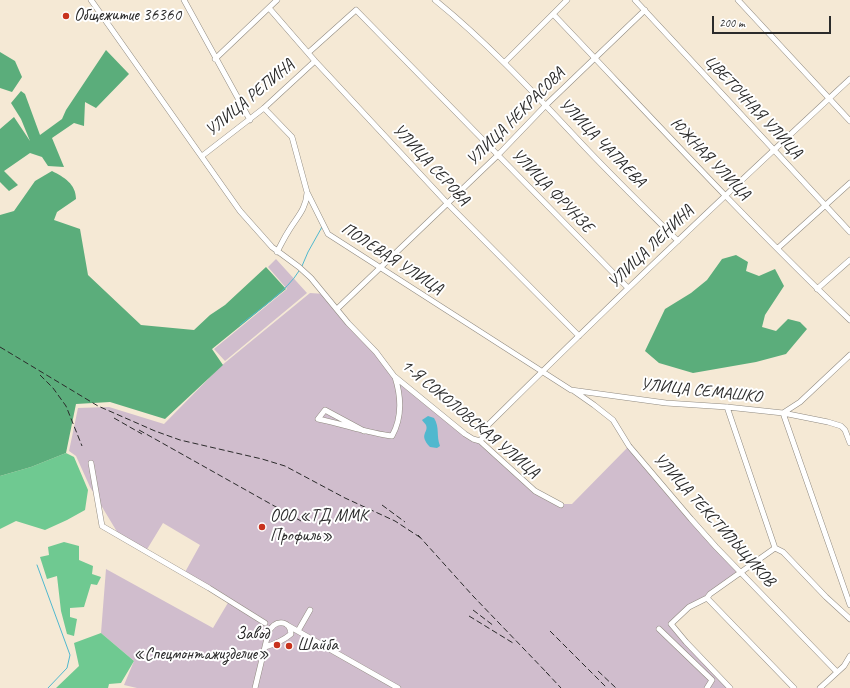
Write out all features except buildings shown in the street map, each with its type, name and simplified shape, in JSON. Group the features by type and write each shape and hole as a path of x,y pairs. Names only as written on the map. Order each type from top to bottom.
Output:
{"street":[{"name":"1-Я СОКОЛОВСКАЯ УЛИЦА","path":"91,0 240,211 272,247 311,278 348,323 379,355 394,376 465,434 473,439 480,440 535,491 561,504"},
{"path":"184,0 250,120"},
{"path":"216,59 277,0"},
{"name":"УЛИЦА ЧАПАЕВА","path":"434,0 505,62 678,241"},
{"path":"505,62 567,0"},
{"name":"ЦВЕТОЧНАЯ УЛИЦА","path":"636,0 850,232"},
{"path":"738,0 828,99 850,121"},
{"name":"УЛИЦА СЕРОВА","path":"269,8 315,61 448,204 579,336"},
{"name":"УЛИЦА РЕПИНА","path":"308,53 356,10"},
{"name":"УЛИЦА ФРУНЗЕ","path":"356,10 628,288"},
{"name":"УЛИЦА НЕКРАСОВА","path":"338,309 448,204 645,10"},
{"name":"ЮЖНАЯ УЛИЦА","path":"553,14 725,195 817,289 850,320"},
{"name":"УЛИЦА РЕПИНА","path":"202,156 250,120 315,61"},
{"name":"УЛИЦА ЛЕНИНА","path":"480,440 483,437 487,426 628,288 725,195 850,79"},
{"name":"ПОЛЕВАЯ УЛИЦА","path":"266,106 292,137 307,192 328,234 543,371"},
{"path":"778,248 850,183"},
{"path":"277,252 287,232 299,216 306,202 307,192"},
{"path":"817,289 850,260"},
{"path":"850,355 800,402 783,413 850,605"},
{"name":"УЛИЦА СЕМАШКО","path":"543,371 571,390 666,403 727,407 783,413 828,422 841,426 845,430 850,444"},
{"path":"364,431 325,410 318,420 364,431 392,436 395,430 400,400 399,390 394,376"},
{"name":"УЛИЦА ТЕКСТИЛЬЩИКОВ","path":"571,390 613,420 629,446 716,548 741,572 836,672"},
{"path":"727,407 775,548 783,552 826,597 850,619"},
{"path":"91,463 102,526 146,550 265,623 280,623 288,625 398,688"},
{"path":"730,688 671,624 689,607 707,598 710,594 775,548"},
{"path":"707,598 794,688"},
{"path":"265,647 284,639 297,630 310,610"},
{"path":"265,623 270,640 273,644"},
{"path":"255,688 268,634 271,626 275,623"},
{"path":"288,625 291,634"},
{"path":"658,629 712,680 707,688"},
{"path":"820,688 844,666 850,656"}],"shaded area":[{"path":"276,259 307,293 225,361 214,349 287,289 268,267"},
{"path":"310,293 325,294 389,370 477,441 535,491 561,504 572,504 629,446 741,572 689,607 671,624 730,688 137,688 124,685 134,661 101,633 106,569 213,628 229,601 184,574 200,545 163,523 146,551 119,535 90,487 76,456 69,451 78,408 109,407 164,424 221,366"}],"green space":[{"path":"106,50 129,74 96,108 85,102 84,126 74,123 52,138 64,167 48,166 42,157 30,153 4,171 18,185 9,191 0,182 0,129 14,117 30,141 21,119 11,103 21,91 25,94 40,135 62,119 66,110"},
{"path":"0,52 15,61 22,77 12,92 0,88"},
{"path":"52,171 72,185 76,199 57,212 54,220 80,229 88,275 141,325 194,330 210,315 225,305 266,267 286,289 212,349 223,365 165,419 110,402 76,404 66,453 31,467 0,476 0,215 14,211 35,181"},
{"path":"736,255 748,262 746,271 759,276 775,269 784,286 765,315 762,327 776,331 788,319 800,322 807,329 786,354 756,362 693,373 659,363 645,351 665,309 691,293 707,280 722,259"},
{"path":"66,453 74,457 88,490 85,510 45,530 16,521 0,529 0,476 31,467"},
{"path":"64,542 79,546 79,560 93,566 92,574 101,577 97,585 91,584 84,607 70,608 70,617 77,619 74,636 67,634 61,611 57,576 47,579 40,557 49,555 48,547"},
{"path":"101,633 134,661 121,683 109,684 108,688 56,688 79,666 74,643"}],"water":[{"path":"428,416 434,418 437,425 440,446 437,448 430,447 424,436 427,428 422,420"}],"waterway":[{"path":"302,266 322,227"},
{"path":"240,325 280,293 299,271"},
{"path":"37,565 70,655 67,668 48,688"}],"railway":[{"path":"0,347 98,406 155,431 180,440 262,459 285,466 345,498 395,521 421,538"},
{"path":"40,375 53,388 66,406 82,446"},
{"path":"114,418 142,434"},
{"path":"139,430 301,521"},
{"path":"382,505 405,522"},
{"path":"418,535 473,596 549,675"},
{"path":"473,610 494,626"},
{"path":"469,616 513,643"},
{"path":"550,631 607,688"},
{"path":"598,671 616,688"},
{"path":"546,672 561,688"}],"place":[{"name":"Общежитие 36360","path":"66,16"},
{"name":"ООО «ТД ММК Профиль»","path":"262,527"},
{"name":"Завод «Спецмонтажизделие»","path":"277,645"},
{"name":"Шайба","path":"289,646"}]}
